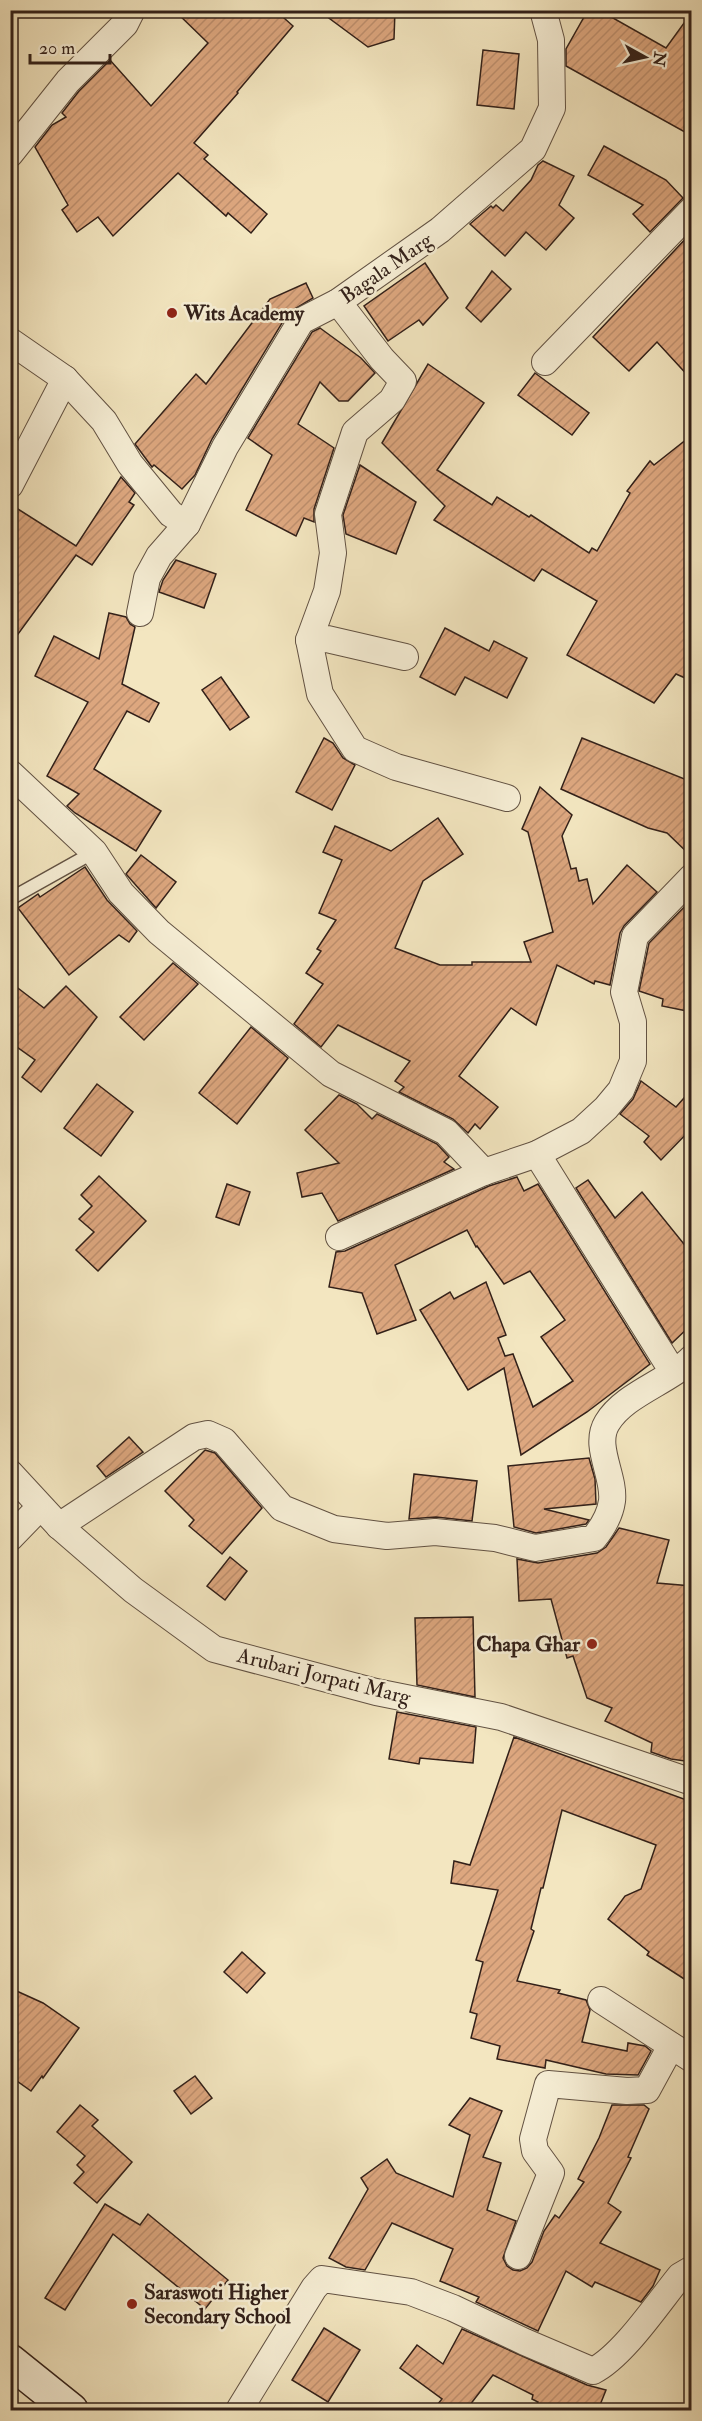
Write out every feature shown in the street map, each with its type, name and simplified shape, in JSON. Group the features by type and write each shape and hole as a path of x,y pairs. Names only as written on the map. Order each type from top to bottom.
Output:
{"main road":[{"path":"10,2361 71,2410"}],"street":[{"path":"10,154 68,81 125,24 132,10"},
{"name":"Bagala Marg","path":"140,613 147,578 159,556 187,524 225,447 301,321 338,302 440,230 533,149 552,108 550,40 543,10"},
{"path":"545,363 692,210"},
{"path":"338,302 382,359 403,381 392,400 355,432 328,514 333,553 327,591 309,639 320,694 355,749 396,767 507,798"},
{"path":"10,341 65,379 104,421 130,464 171,514 187,524"},
{"path":"10,485 65,379"},
{"path":"309,639 327,639 405,657"},
{"path":"10,774 94,852 121,893 159,932 331,1074 446,1132 484,1172"},
{"path":"339,1237 484,1172 537,1154 581,1131 606,1108 621,1090 633,1061 633,1022 624,992 635,936 692,877"},
{"path":"58,1526 194,1437 208,1434 225,1441 282,1508 334,1529 387,1536 435,1532 495,1538 535,1548 594,1538 606,1522 612,1499 602,1437 606,1423 619,1408 682,1365 537,1154"},
{"name":"Arubari Jorpati Marg","path":"10,1473 58,1526 133,1590 214,1649 376,1692 501,1717 692,1782"},
{"path":"10,1538 40,1507"},
{"path":"518,2256 551,2173 535,2151 533,2139 548,2084 627,2091 647,2090 681,2052 601,2000"},
{"path":"239,2410 314,2288 322,2279 411,2292 453,2308 593,2371 601,2367 620,2349 680,2276 692,2269"}],"lane":[{"path":"10,899 94,852"}],"building":[{"path":"174,10 275,10 293,26 194,143 208,155 204,159 267,214 251,233 228,213 226,216 178,173 113,236 98,217 77,232 62,210 68,205 35,147 52,125 66,117 62,113 79,91 110,60 151,106 208,43"},
{"path":"318,10 395,10 394,39 368,47"},
{"path":"588,10 599,10 666,48 692,12 692,136 566,66 566,49"},
{"path":"483,50 519,54 514,109 477,105"},
{"path":"604,146 666,180 683,198 650,232 633,214 643,205 588,175"},
{"path":"543,161 574,176 559,205 574,218 546,250 526,232 505,256 470,224 491,206 493,208 496,205 503,211 531,180 538,165"},
{"path":"692,232 692,380 657,342 629,371 593,337"},
{"path":"425,263 448,298 423,325 419,320 388,341 364,306"},
{"path":"492,271 511,289 481,322 466,308"},
{"path":"306,283 313,298 288,313 212,439 195,475 182,489 154,465 152,467 135,444 196,374 206,384 270,299"},
{"path":"320,328 361,358 375,373 348,401 339,401 320,382 298,424 334,448 314,509 314,522 304,518 296,536 246,510 272,455 248,438 312,332"},
{"path":"428,364 484,403 437,470 492,505 497,497 529,517 531,515 589,553 592,548 597,551 630,493 627,491 650,461 654,465 692,435 692,681 676,674 654,703 567,655 597,601 542,569 534,581 434,520 445,506 382,443"},
{"path":"535,373 589,413 572,435 518,395"},
{"path":"360,465 416,502 396,554 346,534 343,515"},
{"path":"121,477 135,493 129,502 134,505 92,565 76,555 10,645 10,521 18,509 76,546"},
{"path":"176,560 216,574 204,608 159,592 163,580"},
{"path":"109,613 126,617 135,627 122,684 159,703 149,722 127,711 94,769 161,811 136,851 75,813 67,806 79,794 47,776 88,702 35,676 54,636 99,659"},
{"path":"445,628 489,651 494,641 527,658 507,698 465,677 455,695 420,677"},
{"path":"221,677 249,717 230,730 202,690"},
{"path":"324,738 333,743 343,758 355,765 332,810 296,792"},
{"path":"582,738 692,782 692,857 667,833 648,828 561,789"},
{"path":"540,787 572,815 562,836 571,869 576,868 579,881 587,879 593,904 627,865 657,892 620,933 610,985 595,981 594,984 557,965 536,1025 511,1008 459,1076 498,1107 480,1129 475,1124 468,1133 453,1119 399,1092 404,1087 395,1081 410,1061 338,1025 321,1047 294,1024 323,984 306,973 321,951 317,949 336,920 319,913 342,860 323,852 335,826 391,851 438,818 463,854 423,881 395,948 440,965 472,965 472,962 531,962 524,942 553,932 528,832 522,829"},
{"path":"141,855 176,882 156,908 126,874"},
{"path":"85,867 107,900 137,931 129,942 119,935 69,975 18,908 38,894 40,897"},
{"path":"692,899 692,1012 662,1006 663,999 639,991 649,943"},
{"path":"173,963 198,984 144,1040 120,1017"},
{"path":"10,982 44,1008 66,986 97,1017 41,1092 22,1077 35,1060 10,1042"},
{"path":"251,1027 288,1058 237,1124 199,1093"},
{"path":"641,1081 676,1107 692,1089 692,1128 661,1160 644,1142 649,1136 620,1114 633,1099"},
{"path":"97,1084 133,1112 101,1156 64,1128"},
{"path":"339,1095 357,1104 372,1119 377,1114 437,1144 449,1157 444,1162 454,1169 338,1221 322,1193 302,1197 297,1173 339,1163 305,1130"},
{"path":"99,1176 146,1221 98,1271 76,1250 94,1232 79,1219 92,1206 81,1195"},
{"path":"517,1177 524,1191 538,1184 650,1364 587,1412 521,1455 504,1368 468,1390 420,1310 450,1292 454,1299 486,1282 506,1335 498,1338 505,1356 513,1354 533,1407 573,1381 541,1337 565,1320 530,1271 504,1284 476,1247 467,1230 395,1265 416,1320 377,1334 362,1293 329,1287 336,1252 345,1251 489,1186"},
{"path":"588,1180 615,1218 642,1192 692,1254 692,1324 672,1343 576,1188"},
{"path":"227,1184 250,1192 239,1225 216,1217"},
{"path":"129,1437 143,1452 106,1477 97,1466"},
{"path":"205,1450 215,1453 262,1508 222,1554 189,1526 194,1520 165,1491"},
{"path":"589,1458 595,1479 596,1504 544,1509 589,1520 586,1524 536,1533 514,1527 508,1466"},
{"path":"414,1474 477,1481 472,1521 436,1517 409,1519"},
{"path":"619,1528 669,1540 657,1583 692,1586 692,1762 671,1759 651,1752 652,1743 605,1721 612,1708 587,1698 573,1656 567,1658 551,1599 519,1601 517,1559 538,1563 597,1553 606,1547"},
{"path":"230,1557 247,1571 225,1600 207,1586"},
{"path":"473,1617 475,1697 417,1685 415,1618"},
{"path":"397,1712 476,1727 473,1763 420,1758 419,1764 389,1759"},
{"path":"514,1737 692,1802 692,1984 647,1955 649,1952 608,1919 625,1896 641,1889 656,1845 562,1810 531,1929 534,1931 517,1981 560,1990 558,1993 586,2000 590,2010 582,2042 627,2051 628,2043 645,2046 651,2051 638,2075 606,2074 546,2060 545,2068 497,2059 500,2046 471,2038 477,2014 470,2012 483,1962 476,1960 498,1890 451,1883 454,1861 470,1865"},
{"path":"242,1952 265,1973 247,1993 224,1972"},
{"path":"10,1988 43,2003 79,2028 31,2091 10,2076"},
{"path":"195,2076 212,2098 191,2114 174,2091"},
{"path":"470,2098 502,2111 483,2157 501,2163 487,2210 516,2221 503,2258 507,2266 520,2271 532,2262 544,2231 555,2215 559,2218 584,2182 578,2179 599,2138 612,2105 644,2105 649,2109 628,2157 631,2158 608,2203 621,2212 600,2243 660,2270 653,2286 641,2302 595,2282 592,2287 566,2271 538,2331 476,2302 479,2297 440,2281 453,2249 392,2223 365,2270 346,2267 329,2258 368,2189 361,2178 387,2159 396,2173 453,2197 470,2135 449,2125"},
{"path":"80,2105 98,2120 92,2126 132,2162 97,2203 74,2183 84,2172 77,2165 85,2156 57,2132"},
{"path":"105,2204 140,2225 148,2214 228,2280 205,2309 113,2234 65,2310 45,2298"},
{"path":"324,2328 360,2350 328,2402 292,2380"},
{"path":"462,2329 587,2385 606,2390 598,2410 533,2410 538,2402 532,2399 533,2395 493,2375 466,2410 433,2410 442,2399 400,2368 417,2345 443,2364"}],"place":[{"name":"Wits Academy","path":"172,313"},
{"name":"Chapa Ghar","path":"592,1644"},
{"name":"Saraswoti Higher Secondary School","path":"132,2304"}]}
